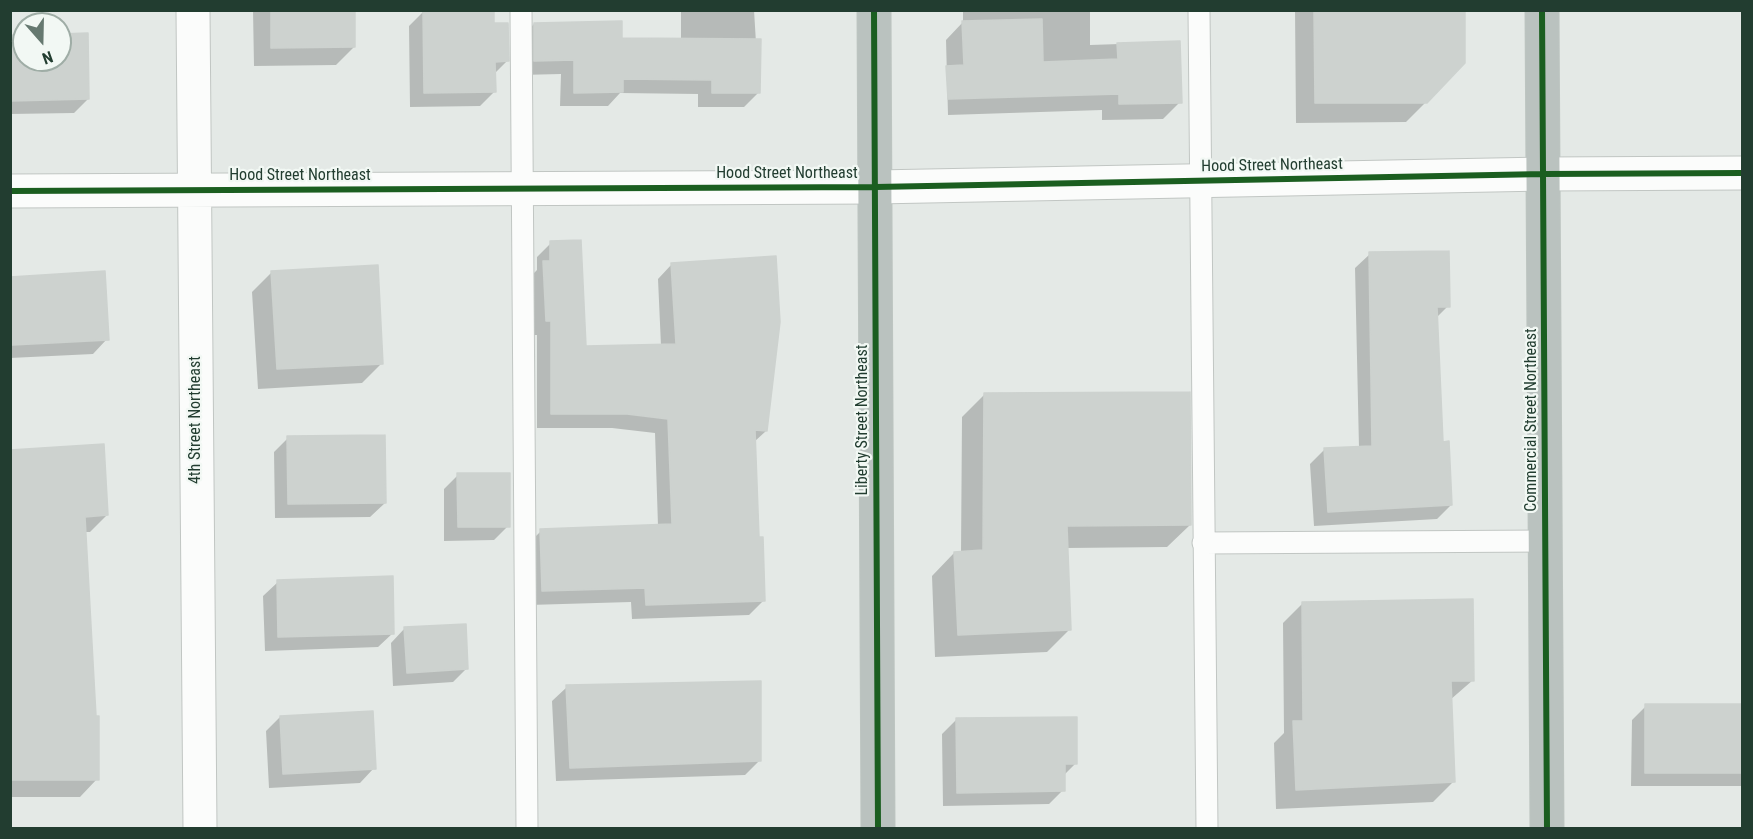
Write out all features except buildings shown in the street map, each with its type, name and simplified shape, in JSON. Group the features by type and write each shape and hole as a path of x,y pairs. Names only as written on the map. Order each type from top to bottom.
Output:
{"highway":[{"name":"Liberty Street Northeast","path":"874,10 878,828"},
{"name":"Commercial Street Northeast","path":"1542,10 1547,828"}],"street":[{"name":"4th Street Northeast","path":"193,10 200,828"},
{"name":"Hood Street Northeast","path":"10,191 876,187 1544,174 1743,173"}],"lane":[{"path":"522,10 521,188 526,828"},
{"path":"1199,10 1207,828"},
{"path":"1203,543 1546,541"}],"cycle path":[{"path":"874,10 878,828"},
{"path":"1542,10 1547,828"},
{"path":"10,191 876,187 1544,174 1742,173"}]}
